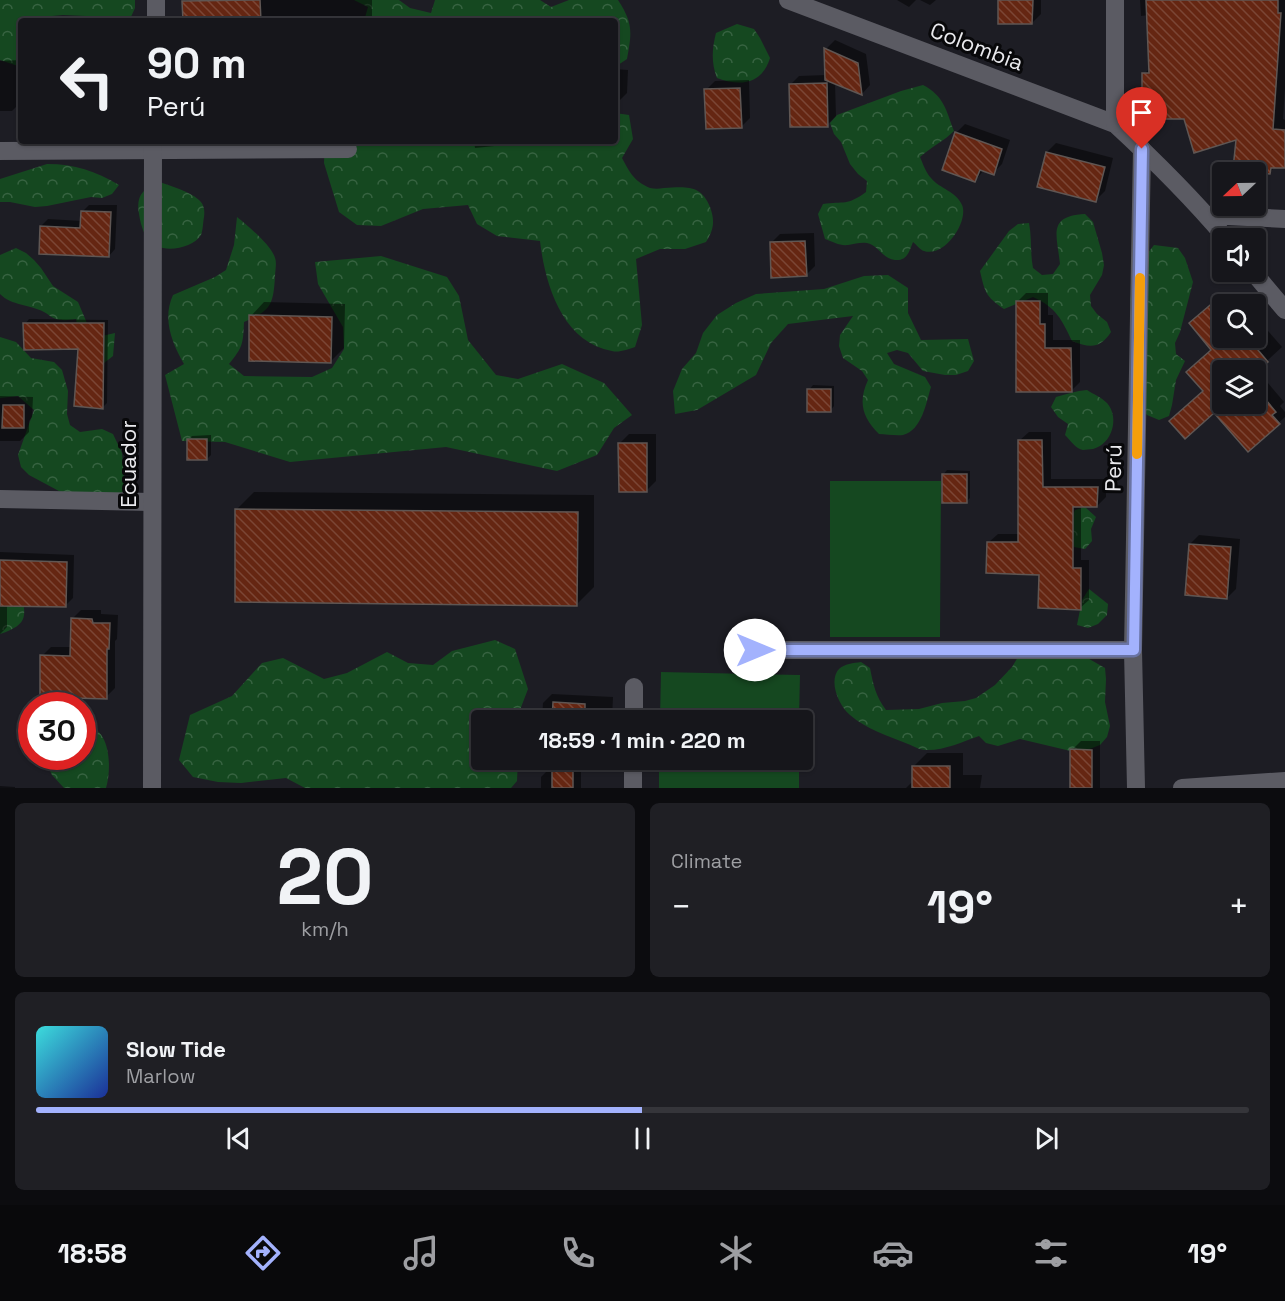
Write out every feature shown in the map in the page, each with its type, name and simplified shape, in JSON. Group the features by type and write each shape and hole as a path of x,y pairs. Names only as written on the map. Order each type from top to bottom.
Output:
{"street":[{"path":"156,0 156,18"},
{"name":"Colombia","path":"788,0 1115,124 1218,228"},
{"path":"1114,0 1115,124"},
{"path":"0,151 153,146 348,149"},
{"name":"Ecuador","path":"152,788 153,146"},
{"name":"Perú","path":"1136,788 1134,650 1142,149"},
{"path":"1207,215 1285,219"},
{"path":"1261,282 1285,310"},
{"path":"0,499 152,502"},
{"path":"755,650 1134,650"},
{"path":"633,710 634,687"},
{"path":"633,770 633,788"},
{"path":"1182,788 1285,781"}],"green space":[{"path":"0,0 135,0 135,8 130,18 63,15 48,18 18,18 18,66 0,60"},
{"path":"354,0 399,0 410,8 431,13 435,0 540,0 551,7 569,0 618,0 629,22 630,42 627,59 618,65 618,18 365,18 368,7"},
{"path":"737,24 754,29 770,58 762,73 750,81 726,81 717,78 715,72 713,50 716,33"},
{"path":"923,85 940,99 954,131 920,157 931,178 956,196 962,205 962,220 954,237 940,249 932,252 923,250 913,242 909,252 899,260 887,257 871,244 842,245 825,239 818,214 823,204 854,199 866,192 867,181 850,164 830,123 837,115"},
{"path":"618,113 629,115 633,139 622,158 633,176 650,188 692,188 702,194 712,212 712,229 706,242 685,249 660,249 636,259 642,325 635,347 612,351 580,336 559,309 546,275 540,241 497,236 477,224 468,205 423,209 381,226 357,225 339,212 324,163 325,144 618,144"},
{"path":"47,164 84,169 119,185 112,194 102,198 91,197 47,206 35,207 0,202 0,179"},
{"path":"158,181 190,194 202,204 204,212 202,233 197,240 183,247 167,249 153,244 146,237 140,220 139,202 145,190"},
{"path":"1085,214 1093,222 1104,265 1102,275 1090,295 1091,306 1107,322 1111,332 1103,342 1094,346 1072,341 1053,310 1033,297 1004,309 987,293 980,271 1009,231 1018,224 1029,223 1033,268 1042,275 1053,274 1060,264 1057,229 1060,223 1073,216"},
{"path":"237,217 264,242 273,253 276,262 274,287 269,306 260,314 244,322 241,345 229,364 244,376 312,377 332,368 344,349 343,327 318,284 315,262 381,256 447,277 459,296 468,340 496,375 518,379 562,364 604,383 632,415 614,428 597,455 557,471 446,447 290,462 225,442 182,441 165,375 184,364 170,331 168,313 170,304 173,295 226,270 234,245"},
{"path":"1154,245 1178,248 1185,258 1193,282 1175,343 1176,354 1185,361 1176,380 1169,416 1159,420 1147,415 1140,406 1130,299 1137,274"},
{"path":"16,248 34,260 53,286 78,302 92,335 102,336 115,333 113,356 104,363 93,364 78,330 76,319 56,319 38,309 10,301 0,294 0,255"},
{"path":"888,275 908,288 908,313 921,340 968,339 974,361 968,371 956,375 945,375 923,371 908,353 897,350 887,353 894,364 925,377 931,387 919,422 909,432 903,435 879,434 865,415 863,395 868,380 862,371 843,358 839,346 840,335 853,316 788,324 771,343 756,375 697,410 675,414 673,391 682,369 696,353 703,333 717,315 756,294 824,289 864,276"},
{"path":"0,337 16,342 31,358 54,362 62,370 68,391 67,414 70,425 80,432 102,429 113,434 122,453 125,489 117,498 72,498 29,475 21,467 18,455 34,410 18,396 0,398"},
{"path":"1087,390 1107,403 1111,409 1113,423 1105,442 1093,449 1083,450 1065,435 1068,424 1058,417 1051,407 1056,397"},
{"path":"830,481 941,481 940,637 830,637"},
{"path":"1085,507 1096,517 1091,529 1092,541 1085,549 1074,547 1070,522 1075,510"},
{"path":"0,583 20,589 24,618 17,626 0,634"},
{"path":"1089,589 1108,604 1107,615 1098,624 1088,628 1077,625 1082,600"},
{"path":"495,640 515,649 528,689 520,710 471,710 471,770 518,770 517,781 511,788 305,788 286,778 241,783 218,782 193,777 179,760 190,715 232,696 262,663 283,658 324,679 347,673 387,652 408,663 433,665 452,651"},
{"path":"1084,656 1105,668 1105,702 1110,726 1107,737 1100,745 1079,753 1020,739 998,746 986,743 979,736 946,748 921,749 878,732 856,720 842,706 835,686 839,669 861,662 870,668 875,690 886,710 919,709 976,698 995,685 1018,657"},
{"path":"661,672 800,675 799,710 660,710"},
{"path":"96,730 99,732 104,740 109,760 106,788 64,788 50,770 96,770"},
{"path":"659,770 799,770 799,788 659,788"}],"building":[{"path":"260,0 261,18 183,18 182,1"},
{"path":"998,0 1033,0 1032,24 998,24"},
{"path":"1146,0 1278,0 1278,13 1281,13 1273,129 1285,130 1285,168 1271,168 1270,174 1266,174 1266,162 1234,162 1236,140 1194,153 1184,119 1156,119 1156,107 1142,107 1142,73 1149,73"},
{"path":"824,48 858,63 862,95 825,80"},
{"path":"827,83 828,127 790,127 789,84"},
{"path":"740,88 742,128 706,129 704,89"},
{"path":"955,132 1002,149 994,175 980,170 975,182 942,170"},
{"path":"1046,152 1105,167 1096,202 1037,187"},
{"path":"81,211 111,212 109,257 39,254 40,226 80,228"},
{"path":"805,241 807,276 771,278 770,242"},
{"path":"1016,301 1040,301 1040,324 1045,324 1045,348 1071,348 1072,392 1016,392"},
{"path":"1212,303 1212,348 1256,348 1268,362 1266,364 1266,360 1212,360 1213,414 1185,439 1169,421 1203,391 1186,372 1211,350 1189,323"},
{"path":"249,315 332,317 331,363 249,361"},
{"path":"23,323 104,323 103,409 74,406 78,349 24,350"},
{"path":"807,389 831,389 831,412 807,412"},
{"path":"1266,400 1276,412 1272,415 1280,424 1248,452 1215,414 1266,414"},
{"path":"3,405 24,405 24,428 2,428"},
{"path":"187,439 207,439 207,460 187,460"},
{"path":"1018,440 1042,440 1043,487 1098,487 1097,507 1073,507 1073,568 1081,568 1081,610 1038,608 1039,575 986,573 987,542 1018,542"},
{"path":"618,443 647,443 647,492 619,492"},
{"path":"942,474 967,474 967,503 942,503"},
{"path":"235,509 578,512 577,606 235,602"},
{"path":"1189,544 1231,547 1227,599 1185,595"},
{"path":"0,560 67,562 66,607 0,606"},
{"path":"71,618 92,619 93,623 110,623 109,649 107,649 107,699 96,699 96,692 40,692 40,655 70,656"},
{"path":"553,702 585,704 585,710 553,710"},
{"path":"1070,749 1092,750 1092,788 1070,788"},
{"path":"912,766 950,766 950,788 912,788"},
{"path":"552,770 573,770 573,788 552,788"}],"slow traffic":[{"path":"1137,454 1140,278"}],"route":[{"path":"755,650 1134,650 1142,149"}]}
